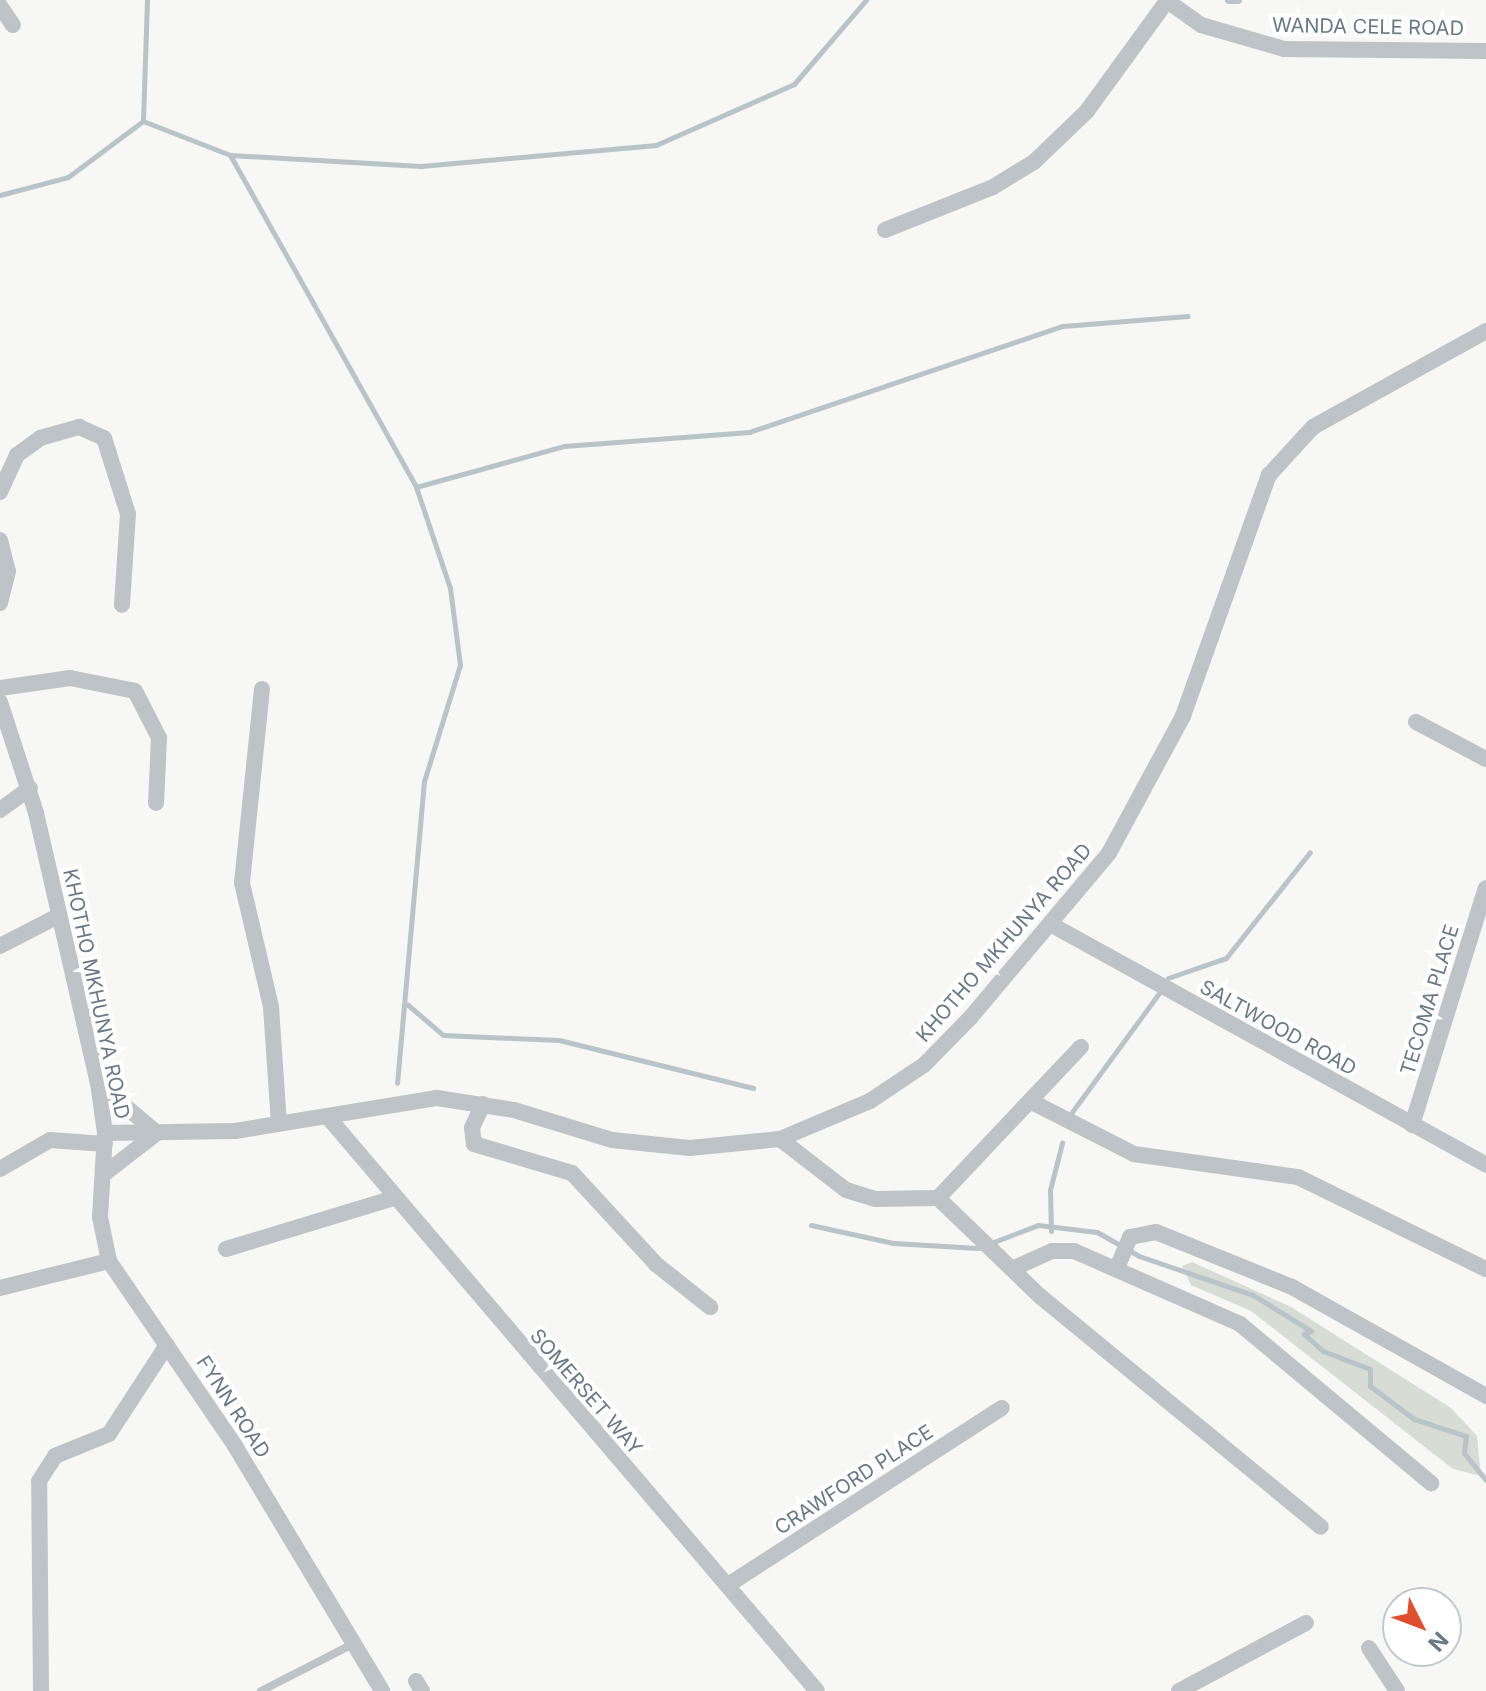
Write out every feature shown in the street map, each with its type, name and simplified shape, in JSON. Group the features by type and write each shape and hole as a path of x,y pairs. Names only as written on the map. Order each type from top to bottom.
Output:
{"street":[{"name":"WANDA CELE ROAD","path":"1166,1 1201,25 1284,49 1486,51"},
{"path":"885,230 993,187 1034,162 1087,111 1166,1"},
{"path":"0,6 13,25"},
{"name":"KHOTHO MKHUNYA ROAD","path":"0,702 30,788 98,1083 105,1138 279,1123 327,1116 385,1102 483,1104 612,1140 690,1148 780,1139 860,1107 924,1065 1052,925 1109,853 1162,765 1269,475 1313,427 1486,331"},
{"path":"0,492 17,455 40,438 79,427 104,438 128,514 122,605"},
{"path":"0,540 8,571 0,603"},
{"path":"0,688 70,678 135,691 159,738 156,803"},
{"path":"262,689 242,883 271,1007 279,1123"},
{"path":"1416,722 1486,759"},
{"path":"0,810 30,788"},
{"name":"TECOMA PLACE","path":"1412,1125 1480,931 1486,888"},
{"path":"0,946 58,916"},
{"name":"SALTWOOD ROAD","path":"1052,925 1486,1165"},
{"path":"938,1198 1081,1047"},
{"path":"98,1083 157,1133 104,1174"},
{"path":"1030,1101 1134,1154 1298,1177 1486,1269"},
{"path":"483,1104 474,1144 567,1170 657,1265 710,1307"},
{"name":"SOMERSET WAY","path":"327,1116 817,1691"},
{"path":"0,1169 50,1140 105,1138"},
{"name":"FYNN ROAD","path":"105,1138 100,1217 109,1261 167,1345 382,1691"},
{"path":"780,1139 846,1190 876,1199 938,1198 1012,1269 1321,1527"},
{"path":"226,1249 394,1198"},
{"path":"1119,1262 1130,1237 1156,1232 1246,1265 1486,1396"},
{"path":"1012,1269 1052,1251 1119,1262 1279,1350 1431,1483"},
{"path":"0,1288 109,1261"},
{"path":"41,1691 39,1481 55,1456 109,1434 167,1345"},
{"name":"CRAWFORD PLACE","path":"728,1585 1002,1408"},
{"path":"1179,1691 1306,1623"},
{"path":"1369,1648 1397,1691"}],"lane":[{"path":"1229,0 1238,0"},
{"path":"261,1691 354,1643"}],"shaded area":[{"path":"1192,1262 1291,1307 1451,1408 1477,1436 1481,1476 1453,1469 1251,1311 1191,1285 1182,1266"}],"waterway":[{"path":"147,0 143,121 230,155 416,487 450,588 460,665 424,781 397,1083"},
{"path":"230,155 421,166 656,145 794,84 866,0"},
{"path":"0,195 68,177 143,121"},
{"path":"416,487 564,446 749,432 1063,326 1188,316"},
{"path":"1168,978 1226,958 1310,852"},
{"path":"1072,1112 1159,993"},
{"path":"408,1005 443,1035 559,1040 753,1088"},
{"path":"1051,1231 1050,1190 1062,1143"},
{"path":"811,1225 893,1243 978,1248 1038,1225 1097,1232 1139,1256 1253,1295 1311,1331 1304,1334 1323,1351 1370,1369 1370,1386 1414,1419 1466,1436 1464,1453 1486,1480"}]}
